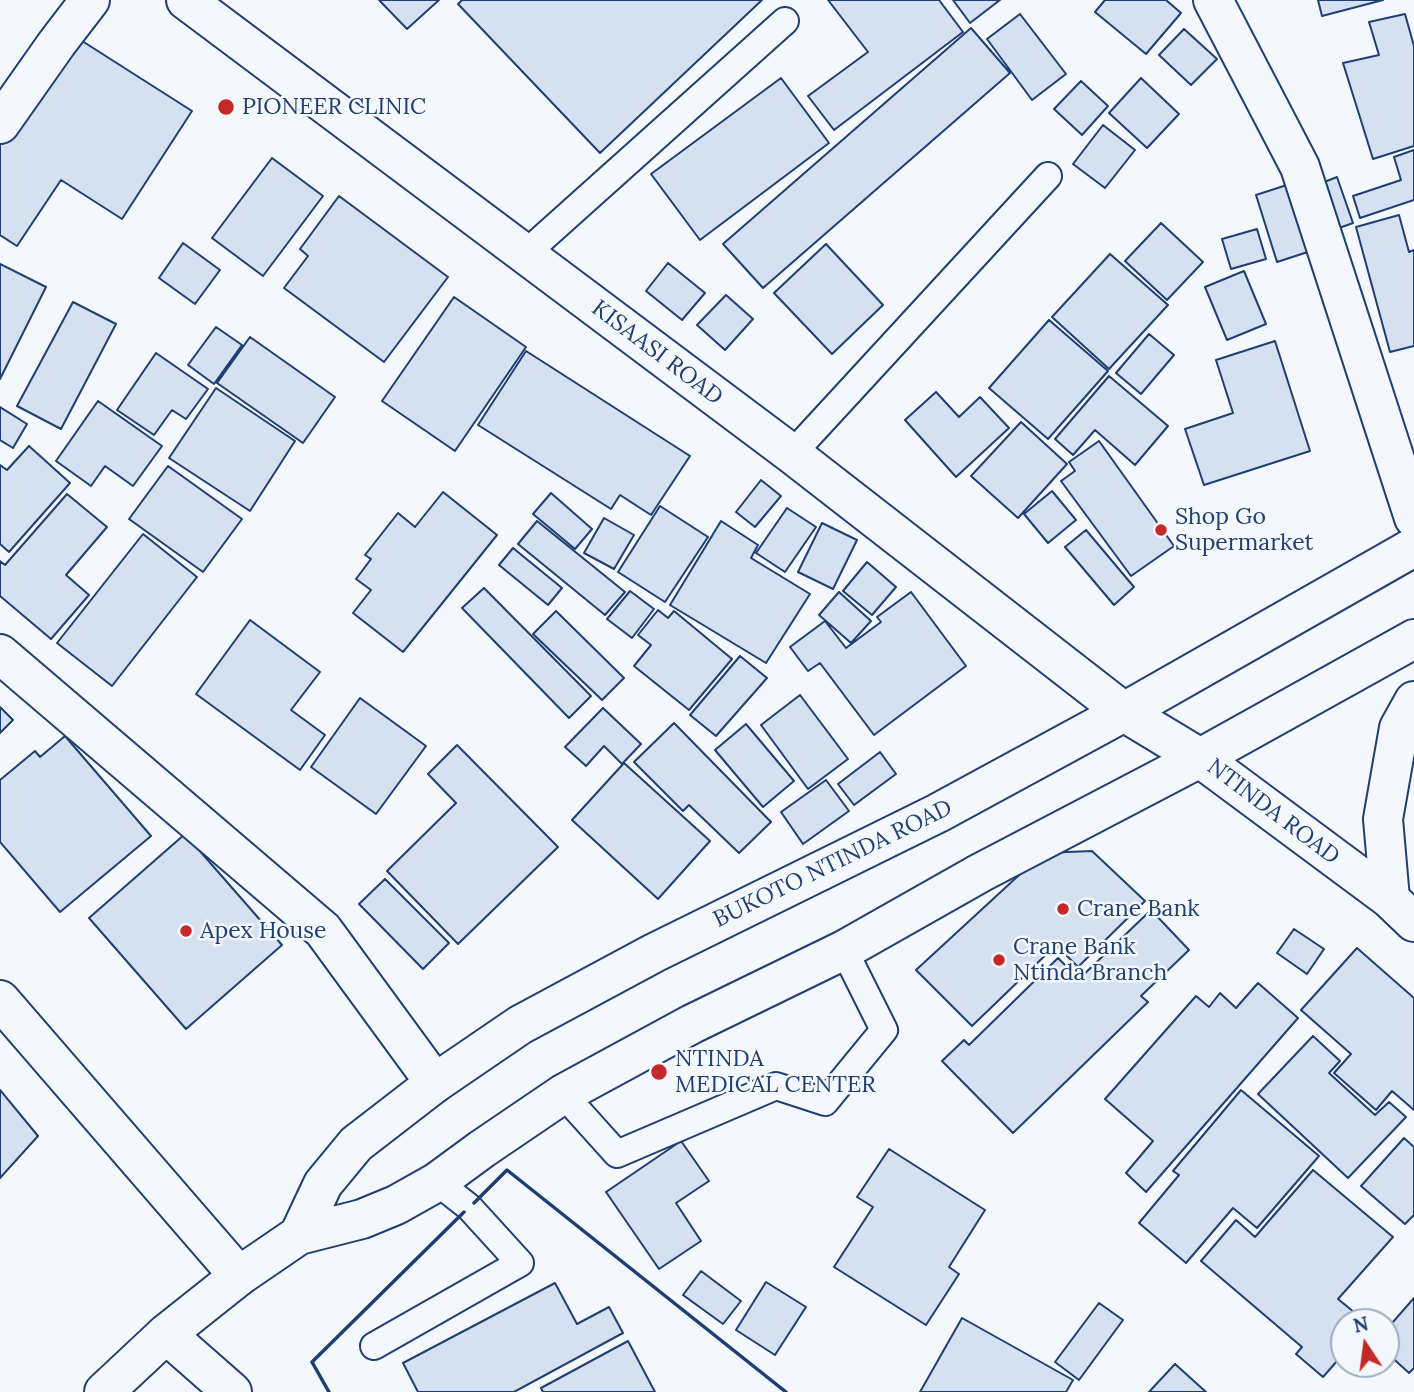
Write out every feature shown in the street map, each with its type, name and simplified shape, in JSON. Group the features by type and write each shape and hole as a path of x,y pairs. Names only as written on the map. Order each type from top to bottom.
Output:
{"main road":[{"path":"0,124 90,0"},
{"name":"KISAASI ROAD","path":"186,0 792,454 1124,712"},
{"path":"1213,0 1300,167 1414,517"},
{"name":"BUKOTO NTINDA ROAD","path":"299,1235 323,1184 356,1144 435,1083 520,1025 654,953 938,813 1124,712 1414,547"},
{"path":"104,1392 166,1334 239,1276 299,1235 362,1219 396,1205 437,1182 563,1094 692,1024 844,950 980,873 1200,758 1414,639"},
{"path":"0,654 323,930 435,1083"},
{"path":"1402,911 1383,819 1399,728 1414,701"},
{"name":"NTINDA ROAD","path":"1124,712 1200,758 1402,911"},
{"path":"0,1000 239,1276"},
{"path":"166,1334 232,1392"}],"lane":[{"path":"525,254 785,21"},
{"path":"792,454 1048,176"},
{"path":"563,1094 617,1154 776,1086 825,1102 884,1030 844,950"},
{"path":"374,1346 520,1263 469,1207 437,1182"}],"building":[{"path":"379,0 439,0 407,29"},
{"path":"462,0 762,0 600,153 458,4"},
{"path":"828,0 939,0 963,32 834,130 808,96 868,52"},
{"path":"953,0 1000,0 970,23"},
{"path":"1105,0 1166,0 1181,13 1146,54 1095,12"},
{"path":"1318,0 1383,0 1322,16"},
{"path":"1020,14 1066,74 1032,100 987,39"},
{"path":"1405,14 1414,46 1414,146 1373,159 1343,63 1379,55 1369,22"},
{"path":"971,28 1010,73 763,288 723,244"},
{"path":"1184,29 1217,59 1191,85 1159,55"},
{"path":"68,32 192,111 122,219 61,180 17,246 0,235 0,137"},
{"path":"781,78 829,143 700,240 651,174"},
{"path":"1141,78 1179,114 1147,148 1109,113"},
{"path":"1081,81 1108,106 1082,135 1054,109"},
{"path":"1103,125 1135,150 1105,188 1073,164"},
{"path":"1414,150 1414,200 1360,218 1353,196 1401,180 1394,157"},
{"path":"272,158 323,196 263,276 212,238"},
{"path":"1337,177 1353,223 1331,231 1314,186"},
{"path":"1293,183 1314,250 1277,262 1256,195"},
{"path":"339,196 448,277 384,362 284,288 308,256 300,249"},
{"path":"1399,215 1409,252 1414,250 1414,346 1390,352 1356,227"},
{"path":"1161,223 1203,262 1167,300 1125,261"},
{"path":"1257,229 1266,259 1231,269 1222,239"},
{"path":"183,243 220,270 195,304 159,278"},
{"path":"826,244 883,305 832,354 774,293"},
{"path":"1110,254 1168,305 1109,369 1052,317"},
{"path":"668,263 705,293 682,320 646,291"},
{"path":"0,264 46,287 0,379"},
{"path":"1244,271 1266,324 1227,340 1205,287"},
{"path":"726,295 753,319 725,350 697,325"},
{"path":"454,297 526,347 455,451 382,401"},
{"path":"73,302 116,324 61,429 17,406"},
{"path":"1049,320 1108,371 1048,439 989,388"},
{"path":"216,327 242,345 214,384 188,365"},
{"path":"1149,334 1174,355 1141,394 1116,373"},
{"path":"250,337 335,397 303,443 217,383"},
{"path":"1275,341 1310,451 1204,485 1185,429 1233,413 1216,360"},
{"path":"526,351 690,456 651,515 620,495 611,509 478,425"},
{"path":"156,353 208,389 186,419 172,410 154,435 117,410"},
{"path":"1109,376 1168,426 1135,465 1095,430 1073,455 1055,439"},
{"path":"216,388 295,441 250,511 169,458"},
{"path":"936,392 959,417 980,397 1009,428 956,477 905,420"},
{"path":"98,401 162,446 133,486 105,466 91,486 56,461"},
{"path":"0,407 27,424 13,448 0,440"},
{"path":"1021,422 1067,464 1018,518 971,476"},
{"path":"1099,441 1174,546 1131,576 1061,481 1075,471 1069,462"},
{"path":"29,446 70,483 9,552 0,544 0,465 7,470"},
{"path":"168,466 242,519 203,572 129,519"},
{"path":"761,480 781,496 755,527 736,512"},
{"path":"1052,491 1076,520 1048,543 1024,514"},
{"path":"443,492 497,535 403,652 353,613 371,590 356,579 371,559 365,555 398,513 415,527"},
{"path":"551,493 592,529 575,549 533,514"},
{"path":"67,494 107,527 66,575 89,595 51,639 0,596 0,561 5,565"},
{"path":"660,506 708,537 665,602 618,572"},
{"path":"787,508 816,527 785,572 756,553"},
{"path":"604,518 634,535 614,569 584,553"},
{"path":"537,521 625,592 605,615 518,544"},
{"path":"721,521 758,545 751,558 810,594 766,663 670,605"},
{"path":"822,523 857,540 833,589 798,572"},
{"path":"1086,530 1134,587 1114,605 1065,547"},
{"path":"143,534 197,577 112,686 57,643"},
{"path":"513,548 562,588 548,605 499,565"},
{"path":"867,562 896,587 872,615 843,591"},
{"path":"484,588 591,696 569,718 462,608"},
{"path":"630,591 654,609 632,638 607,619"},
{"path":"839,592 871,621 851,643 819,615"},
{"path":"911,592 966,666 874,735 820,663 808,671 790,647 825,621 846,648 881,622 877,617"},
{"path":"658,610 668,618 674,611 732,659 689,710 634,666 651,645 638,635"},
{"path":"556,611 624,678 602,700 533,634"},
{"path":"250,620 320,672 291,710 325,735 300,770 196,694"},
{"path":"740,656 767,678 716,736 690,715"},
{"path":"800,695 848,759 808,789 761,725"},
{"path":"360,698 426,746 376,814 311,767"},
{"path":"0,707 13,720 0,733"},
{"path":"603,708 641,744 622,764 604,746 586,766 565,747"},
{"path":"674,723 771,822 739,853 689,805 683,811 634,762"},
{"path":"746,724 794,781 763,807 715,750"},
{"path":"65,736 151,836 60,912 0,842 0,780 35,751 40,757"},
{"path":"457,745 558,847 458,944 387,871 456,803 428,774"},
{"path":"880,752 896,774 854,805 838,784"},
{"path":"624,763 710,841 658,899 572,820"},
{"path":"826,780 849,811 803,844 781,812"},
{"name":"Apex House","path":"185,834 282,945 186,1029 89,918"},
{"path":"1092,851 1145,901 1078,967 1056,945 972,1026 916,970 1043,853"},
{"path":"385,879 449,943 423,969 359,904"},
{"path":"1151,910 1189,950 1141,996 1148,1002 1013,1133 942,1061 964,1040 969,1045 1058,958 1079,979"},
{"path":"1294,929 1324,949 1307,974 1277,953"},
{"path":"1357,948 1414,998 1414,1110 1392,1091 1376,1110 1334,1073 1351,1054 1301,1010"},
{"path":"1258,983 1298,1018 1146,1192 1126,1173 1153,1141 1105,1099 1196,996 1209,1007 1220,993 1236,1008"},
{"path":"1313,1036 1340,1061 1329,1073 1375,1115 1389,1102 1406,1117 1348,1178 1258,1094"},
{"path":"0,1090 38,1136 0,1178"},
{"path":"1241,1090 1319,1156 1257,1228 1233,1208 1186,1263 1139,1223 1179,1175 1173,1171"},
{"path":"1404,1138 1414,1147 1414,1215 1405,1224 1361,1186"},
{"path":"681,1141 709,1181 676,1203 701,1241 659,1269 606,1192"},
{"path":"889,1149 985,1210 949,1267 959,1274 926,1325 834,1267 873,1207 857,1197"},
{"path":"1313,1170 1393,1237 1338,1299 1349,1308 1330,1308 1330,1369 1323,1377 1296,1354 1302,1347 1201,1261 1236,1220 1255,1237"},
{"path":"701,1271 741,1301 723,1324 683,1295"},
{"path":"766,1282 806,1307 775,1355 736,1330"},
{"path":"555,1283 577,1324 609,1307 623,1333 514,1392 418,1392 403,1363"},
{"path":"1414,1298 1414,1368 1409,1373 1400,1365 1400,1314"},
{"path":"1099,1303 1123,1320 1079,1380 1055,1362"},
{"path":"962,1318 1073,1380 1066,1392 920,1392"},
{"path":"628,1341 655,1392 543,1392 541,1388"},
{"path":"1175,1364 1206,1392 1149,1392"}],"wall":[{"path":"474,1203 507,1170 786,1392"},
{"path":"329,1392 312,1362 464,1212"}],"place":[{"name":"PIONEER CLINIC","path":"226,107"},
{"name":"Shop Go Supermarket","path":"1161,530"},
{"name":"Crane Bank","path":"1063,909"},
{"name":"Apex House","path":"186,931"},
{"name":"Crane Bank Ntinda Branch","path":"999,960"},
{"name":"NTINDA MEDICAL CENTER","path":"659,1072"}]}
